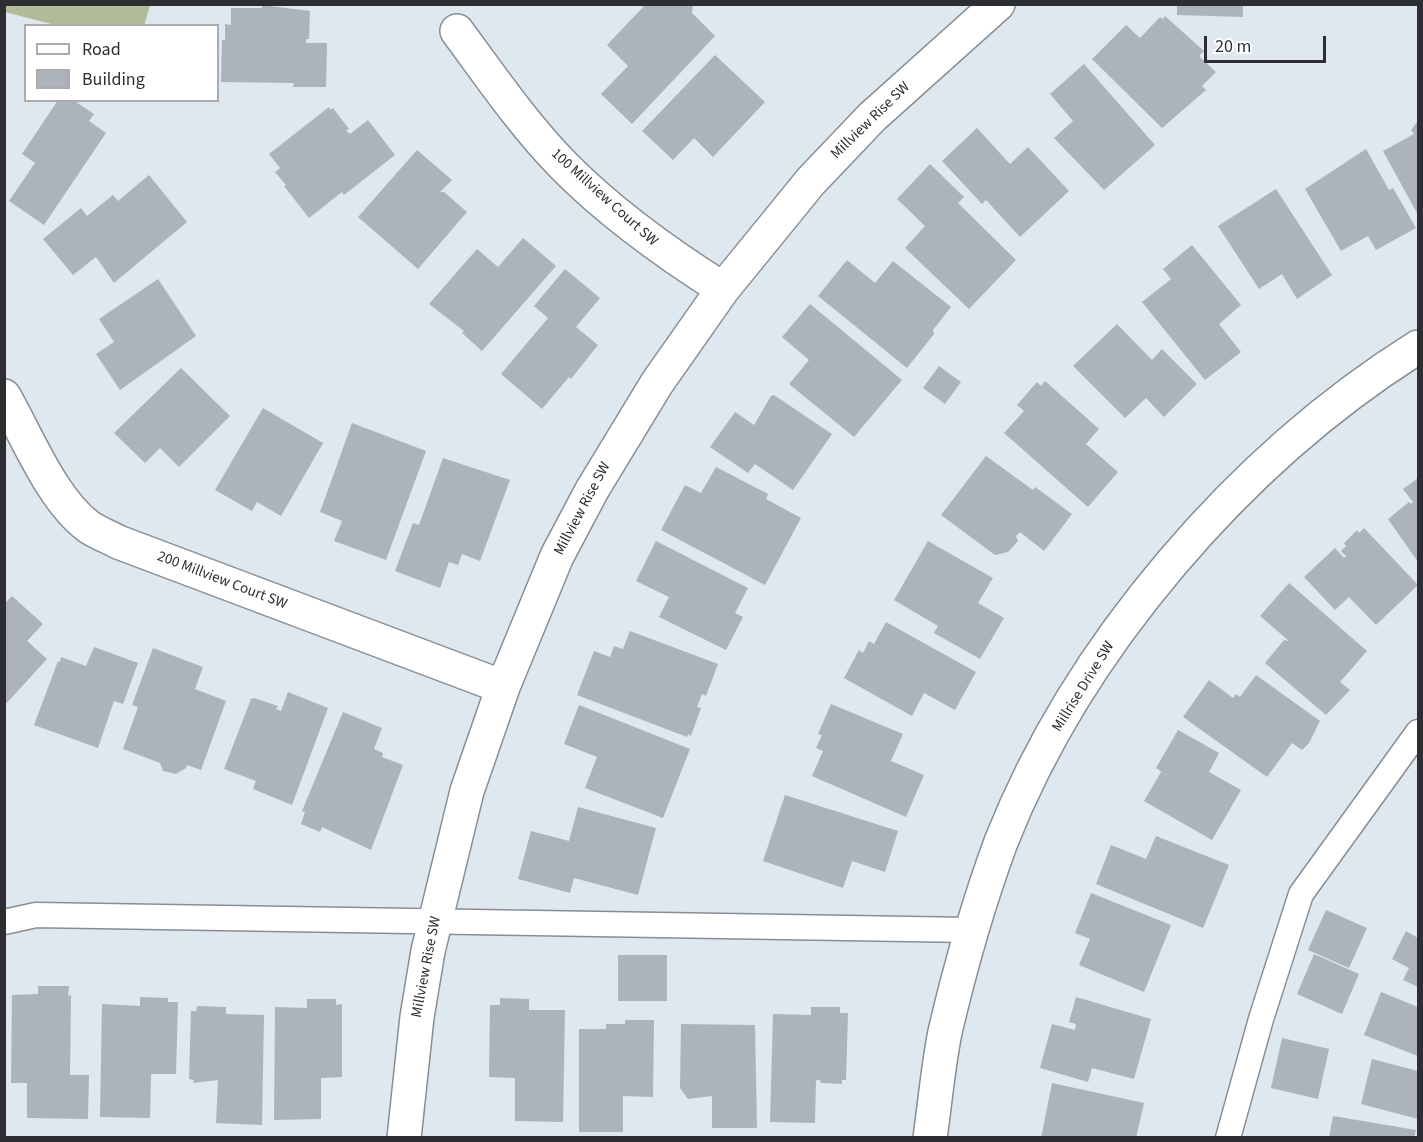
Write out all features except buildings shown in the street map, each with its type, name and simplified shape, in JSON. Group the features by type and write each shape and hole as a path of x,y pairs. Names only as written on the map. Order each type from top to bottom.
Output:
{"street":[{"name":"Millview Rise SW","path":"404,1137 417,1017 435,922 467,791 503,687 557,556 592,490 657,383 723,289 811,181 872,117 998,4"},
{"name":"100 Millview Court SW","path":"457,32 516,112 563,165 667,254 723,289"},
{"name":"Millrise Drive SW","path":"930,1137 945,1034 971,930 1002,841 1043,753 1096,664 1144,596 1223,507 1275,455 1344,397 1419,347"},
{"name":"200 Millview Court SW","path":"4,396 52,483 70,510 90,527 118,542 503,687"}],"lane":[{"path":"1228,1137 1261,1019 1301,894 1419,732"},
{"path":"4,922 36,915 971,930"}],"green space":[{"path":"5,4 150,5 145,24 51,24 5,12"}]}
